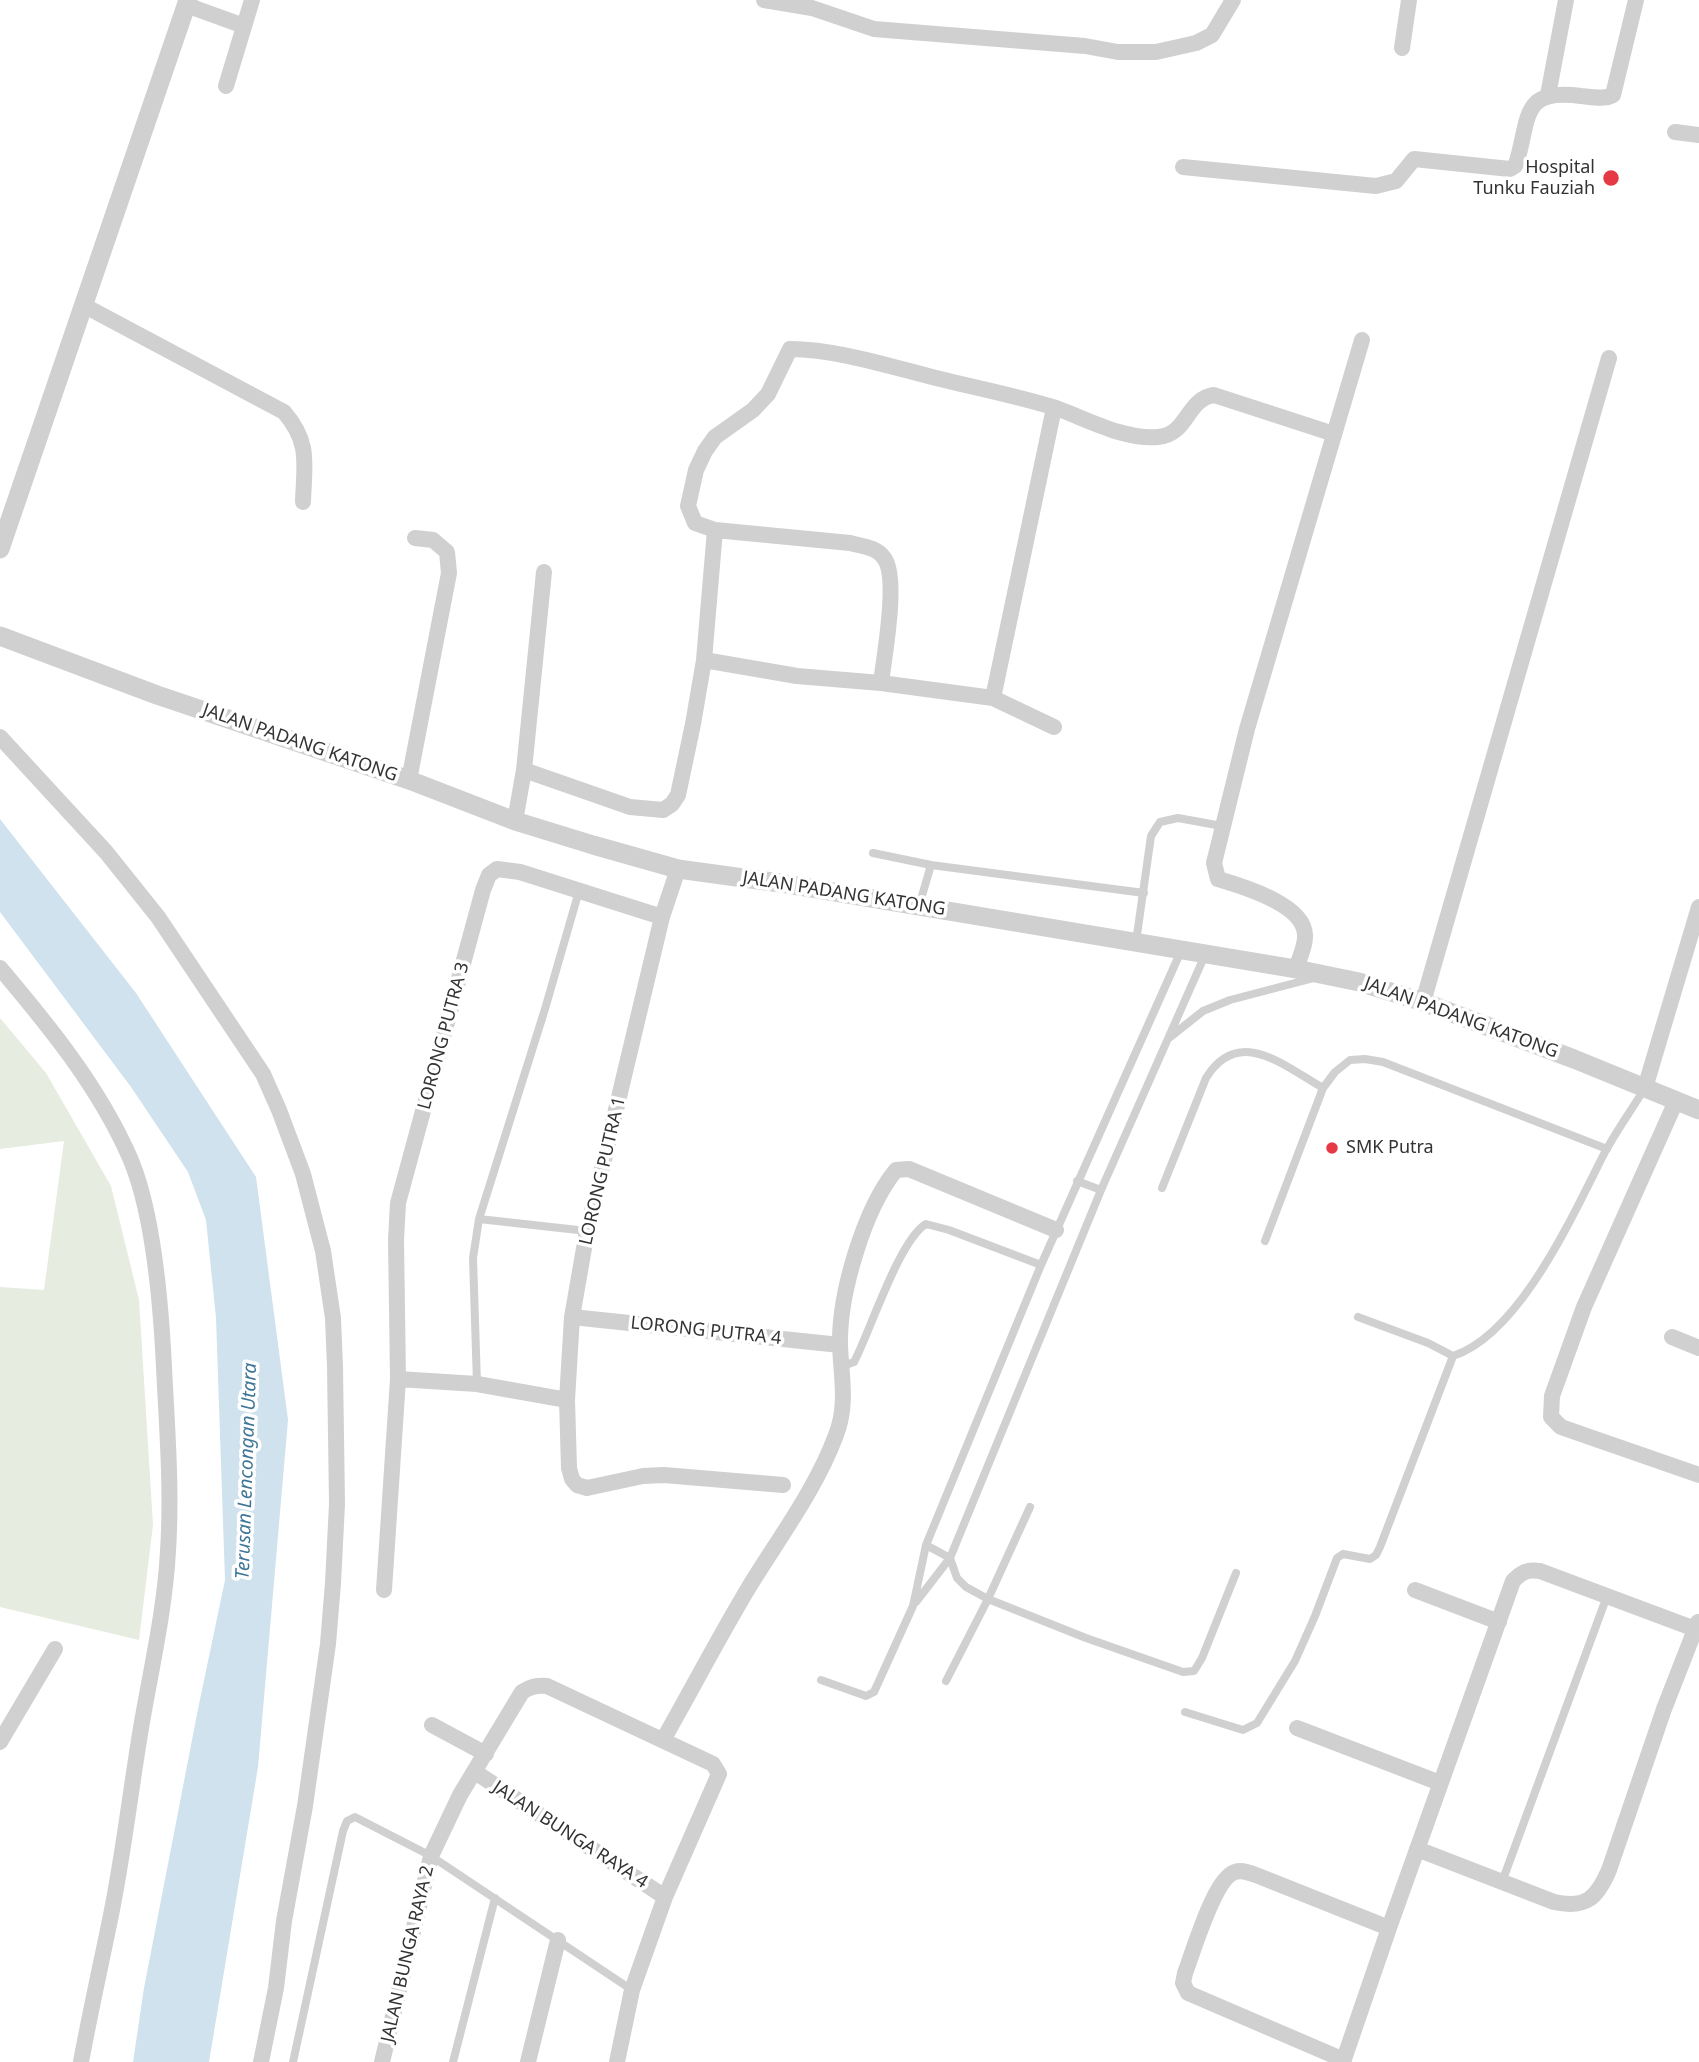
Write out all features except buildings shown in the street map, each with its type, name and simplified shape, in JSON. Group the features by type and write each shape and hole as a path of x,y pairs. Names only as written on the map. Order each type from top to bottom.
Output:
{"street":[{"path":"226,86 252,0"},
{"path":"764,0 812,8 873,29 1085,46 1118,52 1156,52 1196,43 1212,35 1233,0"},
{"path":"1402,48 1409,0"},
{"path":"1548,95 1566,0"},
{"path":"1183,167 1376,186 1396,181 1414,159 1510,169 1517,161 1529,110 1534,104 1548,95 1572,94 1604,98 1613,95 1636,0"},
{"path":"0,549 187,2 244,26"},
{"path":"1675,132 1699,135"},
{"path":"83,305 284,412 298,428 304,448 303,502"},
{"path":"1296,969 1306,935 1298,915 1279,903 1218,879 1214,863 1247,729 1362,340"},
{"path":"881,683 891,581 884,557 870,548 850,543 715,530 695,523 688,506 696,470 705,451 715,437 753,410 768,394 790,349 805,349 867,360 1054,408 1134,436 1170,435 1186,421 1198,401 1214,394 1334,433"},
{"path":"1423,1002 1608,359"},
{"path":"993,698 1054,408"},
{"path":"524,770 629,807 663,810 672,804 678,795 704,660 715,530"},
{"path":"409,780 449,573 447,552 433,540 415,538"},
{"path":"515,821 524,770 544,572"},
{"name":"JALAN PADANG KATONG","path":"0,636 158,695 409,780 515,821 678,869 1136,942 1359,982 1423,1002 1699,1110"},
{"path":"704,660 797,676 881,683 993,698 1054,727"},
{"path":"0,737 106,852 158,917 263,1074 303,1174 323,1251 333,1318 335,1367 337,1504 334,1583 305,1806 284,1921 276,1988 261,2062"},
{"name":"LORONG PUTRA 3","path":"384,1590 398,1379 398,1203 489,875 497,869 507,869 663,917"},
{"name":"LORONG PUTRA 1","path":"678,869 663,917 587,1231 572,1317 567,1400 569,1468 577,1485 587,1488 643,1476 664,1475 783,1485"},
{"path":"1645,1088 1699,907"},
{"path":"0,968 46,1023 83,1074 107,1112 131,1160 147,1219 163,1335 171,1494 168,1555 112,1913 81,2062"},
{"path":"1676,1101 1584,1307 1552,1396 1551,1417 1560,1427 1699,1475"},
{"path":"663,1740 745,1594 824,1465 838,1432 843,1399 840,1345 848,1285 866,1226 890,1178 897,1170 909,1168 1056,1230"},
{"name":"LORONG PUTRA 4","path":"572,1317 840,1345"},
{"path":"1672,1337 1699,1348"},
{"path":"398,1379 477,1384 567,1400"},
{"path":"1389,1928 1261,1877 1235,1871 1217,1891 1183,1983 1188,1993 1344,2061 1389,1928 1440,1783 1513,1581 1521,1572 1540,1571 1607,1596 1697,1624 1660,1721 1609,1870 1599,1891 1590,1899 1580,1903 1561,1904 1539,1898 1417,1849"},
{"path":"1415,1590 1499,1622"},
{"path":"0,1742 6,1719 55,1649"},
{"name":"JALAN BUNGA RAYA 2","path":"382,2062 431,1856 460,1795 522,1692 530,1686 547,1686 713,1764 719,1774 717,1784 665,1897"},
{"path":"432,1725 486,1754"},
{"path":"1297,1728 1440,1783"},
{"name":"JALAN BUNGA RAYA 4","path":"475,1772 665,1897"},
{"path":"618,2062 632,1990 665,1897"},
{"path":"528,2062 558,1940"}],"lane":[{"path":"1136,942 1151,836 1160,822 1178,818 1222,826"},
{"path":"873,853 931,865 1144,893"},
{"path":"919,906 931,865"},
{"path":"477,1384 474,1258 479,1219 545,1010 579,891"},
{"path":"913,1606 926,1545 1077,1181 1181,951"},
{"path":"821,1680 866,1696 870,1695 913,1606 950,1558 1101,1190 1205,955"},
{"path":"1167,1039 1212,1007 1323,975"},
{"path":"1162,1188 1206,1078 1225,1056 1237,1052 1259,1052 1323,1088"},
{"path":"1265,1241 1323,1088 1335,1072 1350,1060 1382,1062 1607,1149"},
{"path":"1358,1317 1428,1343 1453,1356 1465,1352 1486,1337 1534,1283 1607,1149 1645,1088"},
{"path":"1077,1181 1101,1190"},
{"path":"479,1219 587,1231"},
{"path":"843,1366 853,1362 912,1236 926,1224 1041,1265"},
{"path":"1185,1712 1243,1730 1257,1723 1295,1661 1337,1558 1343,1554 1370,1559 1376,1555 1453,1356"},
{"path":"946,1681 988,1599 1030,1507"},
{"path":"926,1545 950,1558 957,1578 966,1587 988,1599 1183,1672 1194,1671 1202,1658 1236,1573"},
{"path":"1502,1882 1607,1596"},
{"path":"293,2062 347,1821 355,1817 431,1856 632,1990"},
{"path":"453,2062 495,1899"}],"shaded area":[{"path":"0,1018 46,1073 111,1186 139,1300 153,1525 139,1640 0,1607 0,1287 44,1290 64,1141 0,1149"}],"water":[{"name":"Terusan Lencongan Utara","path":"0,819 136,993 256,1177 288,1420 258,1767 209,2062 133,2062 144,1988 225,1580 216,1318 206,1220 188,1172 131,1087 0,912"}],"place":[{"name":"Hospital Tunku Fauziah","path":"1611,178"},
{"name":"SMK Putra","path":"1332,1148"}]}
